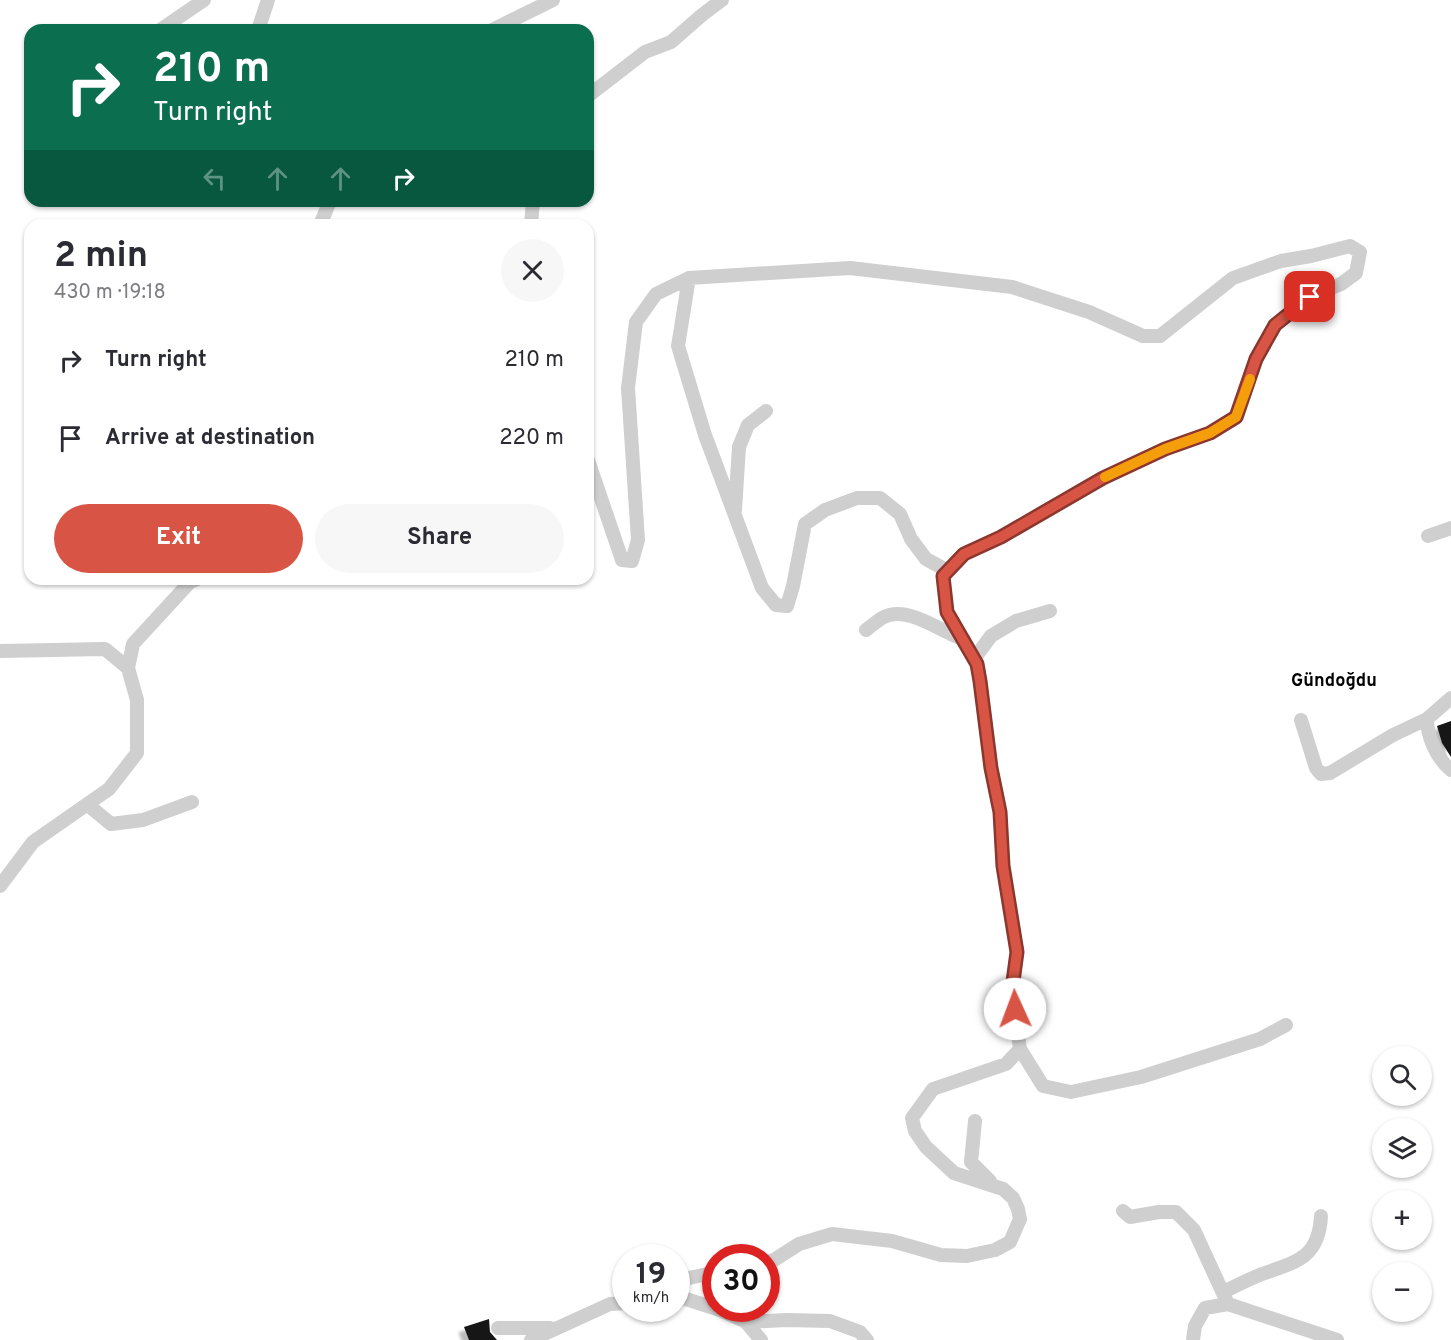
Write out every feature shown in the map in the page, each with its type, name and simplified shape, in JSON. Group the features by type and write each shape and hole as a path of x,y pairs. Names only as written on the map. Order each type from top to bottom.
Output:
{"street":[{"path":"169,24 204,0"},
{"path":"260,24 268,0"},
{"path":"504,24 554,0"},
{"path":"594,91 645,52 671,42 722,0"},
{"path":"594,478 622,560 632,561 638,540 628,388 636,322 656,294 689,278 850,268 1012,286 1089,312 1143,336 1160,336 1233,278 1281,261 1350,246 1360,252 1356,273 1341,284 1310,297 1275,325 1256,359 1236,417 1210,433 1165,449 1103,478 1001,537 964,554 943,576 947,612 974,659 980,681 991,768 1000,812 1003,866 1017,952 1012,989 1020,1049 1043,1086 1071,1092 1141,1077 1260,1039 1286,1025"},
{"path":"689,278 678,346 705,435 762,588 776,605 787,606 805,524 825,510 857,498 880,498 900,514 911,539 926,559 948,571"},
{"path":"735,515 739,447 747,425 766,411"},
{"path":"1428,536 1451,528"},
{"path":"0,886 33,842 109,789 137,753 137,700 128,668 133,644 189,585"},
{"path":"974,659 991,636 1016,621 1050,611"},
{"path":"866,630 884,617 906,614 963,639"},
{"path":"0,651 105,649 128,668"},
{"path":"1301,720 1316,768 1321,774 1330,773 1384,740 1427,719 1451,698"},
{"path":"1427,719 1427,732 1446,766 1451,770"},
{"path":"88,805 111,824 143,820 192,802"},
{"path":"780,1256 799,1244 832,1234 892,1241 941,1255 967,1256 995,1250 1010,1242 1020,1220 1013,1198 996,1186 954,1173 926,1147 915,1131 912,1118 933,1089 1006,1064 1020,1049"},
{"path":"975,1121 971,1162 996,1186"},
{"path":"1123,1210 1131,1217 1159,1212 1176,1212 1194,1230 1226,1298 1337,1340"},
{"path":"1193,1340 1195,1326 1205,1308 1226,1298 1260,1275 1294,1264 1310,1250 1320,1234 1321,1216"},
{"path":"531,1340 610,1304"},
{"path":"780,1320 830,1321 860,1332 867,1340"},
{"path":"746,1322 761,1340"},
{"path":"498,1328 558,1328"}],"building":[{"path":"1451,721 1451,757 1442,743 1437,726"},
{"path":"489,1319 490,1332 497,1340 469,1340 464,1327"}],"slow traffic":[{"path":"1105,477 1165,449 1210,433 1236,417 1250,379"}],"district":[{"name":"Gündoğdu","path":"1334,681"}],"route":[{"path":"1015,1009 1012,989 1017,952 1003,866 1000,812 991,768 980,681 977,664 947,612 943,576 964,554 1001,537 1103,478 1165,449 1210,433 1236,417 1256,359 1275,325 1310,297"}]}
